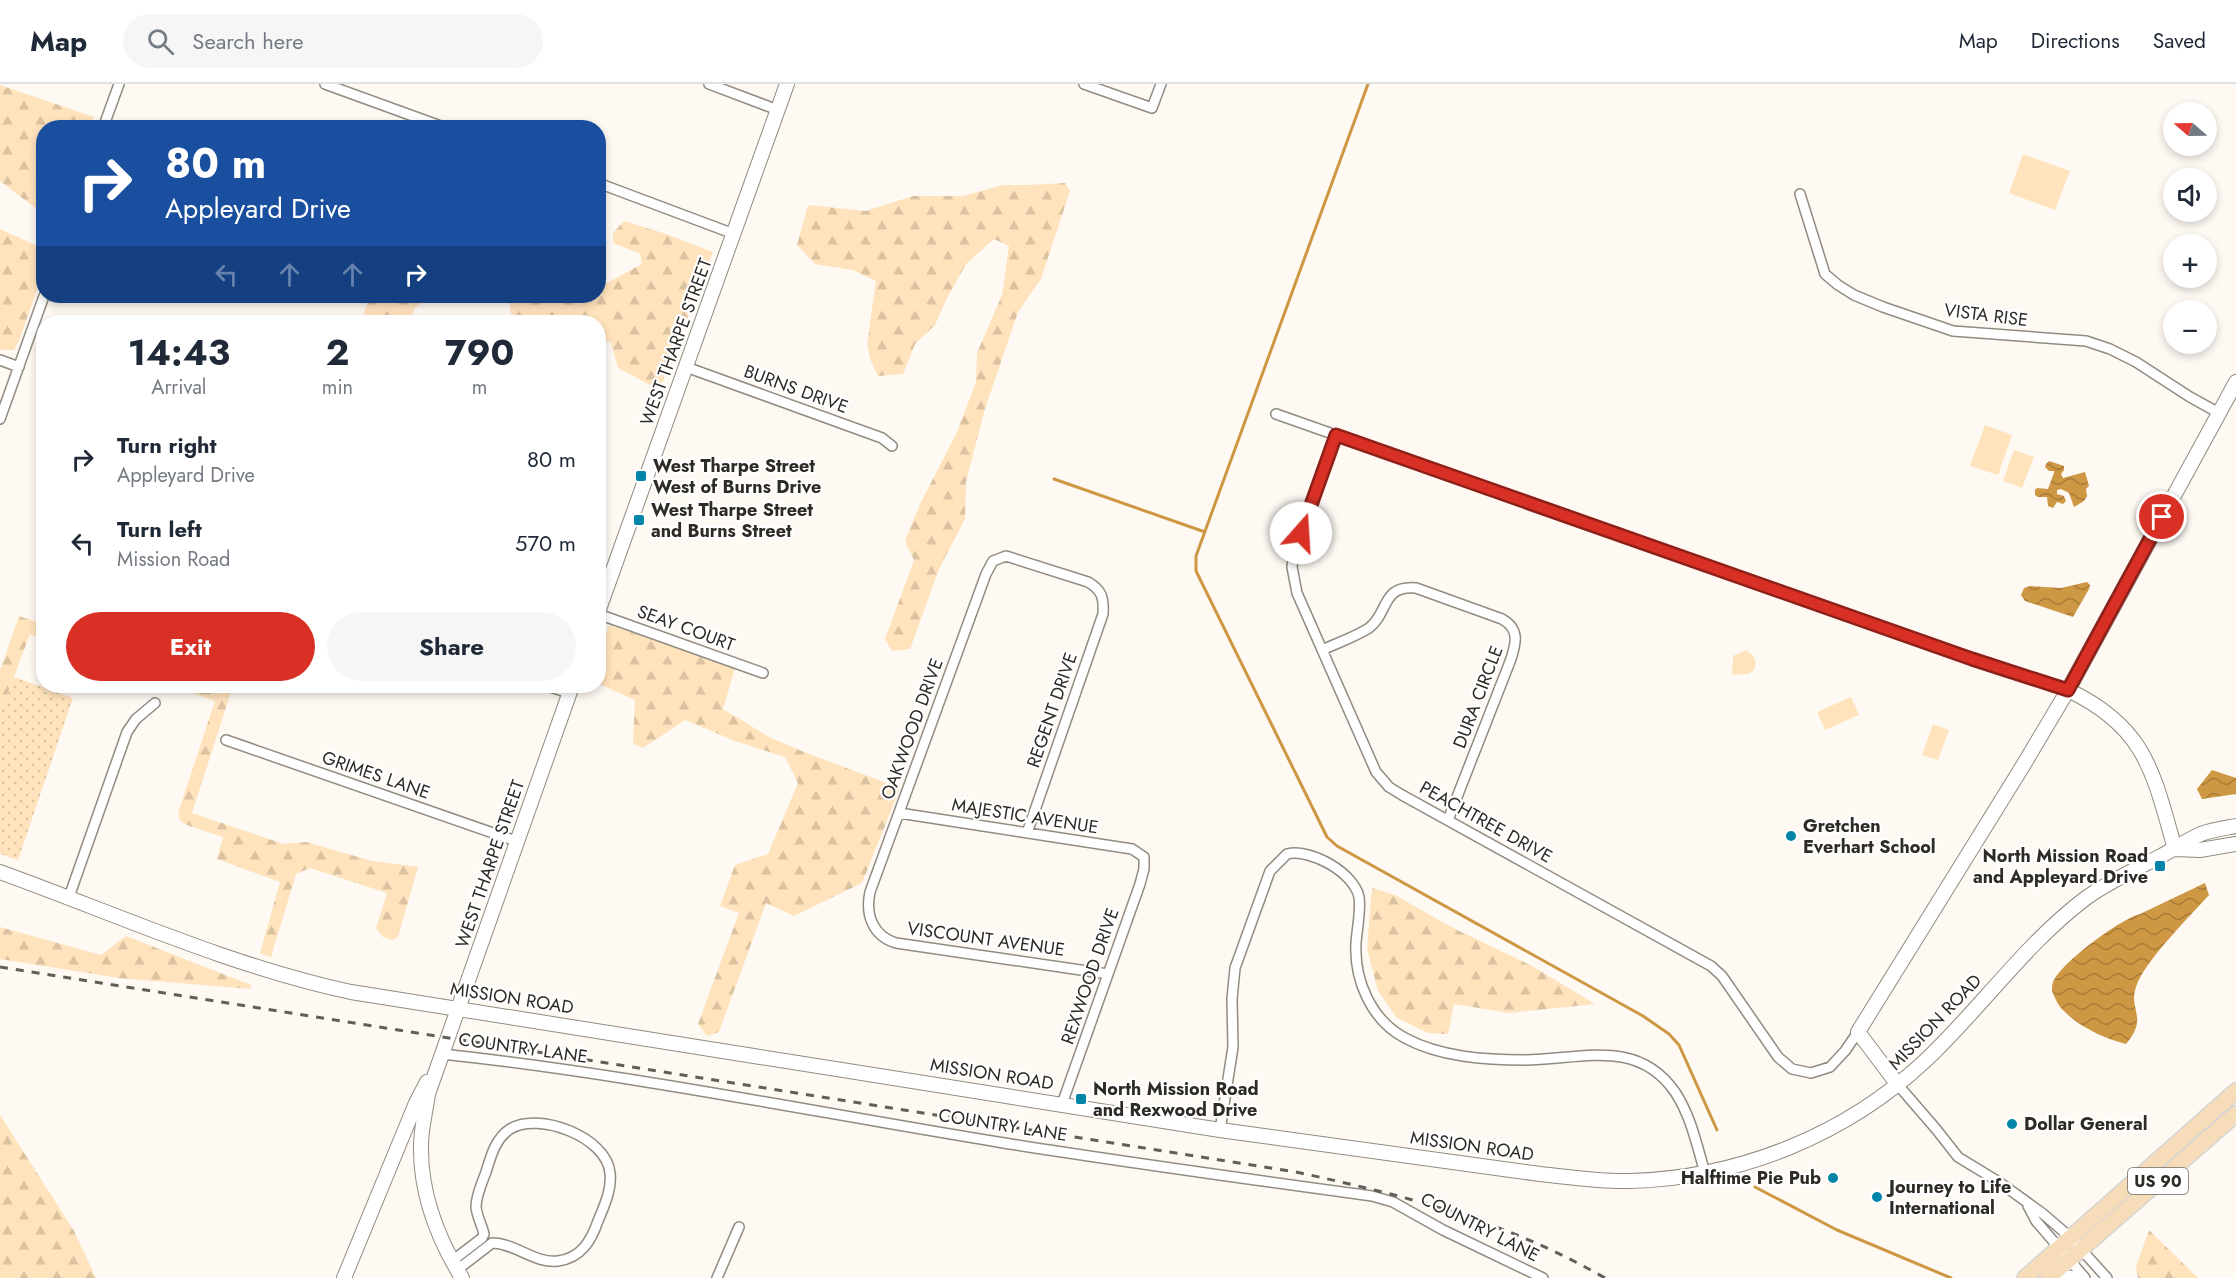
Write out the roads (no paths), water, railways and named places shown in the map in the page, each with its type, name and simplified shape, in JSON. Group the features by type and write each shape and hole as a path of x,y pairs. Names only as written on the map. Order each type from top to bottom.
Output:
{"main road":[{"name":"WEST THARPE STREET","path":"606,591 787,84"},
{"path":"1898,1084 1858,1032 2068,690 2236,382"},
{"path":"2068,690 2091,700 2110,714 2128,732 2153,776 2175,849 2200,850 2236,844"},
{"name":"WEST THARPE STREET","path":"442,1054 570,693"},
{"name":"MISSION ROAD","path":"0,872 230,958 310,983 351,992 1220,1130 1592,1180 1649,1180 1705,1173 1762,1158 1803,1142 1865,1108 1927,1059 2059,920 2087,897 2201,834 2236,826"},
{"path":"442,1054 428,1094 421,1143 426,1190 433,1218 442,1242 457,1270"},
{"path":"344,1278 416,1103 442,1054"},
{"name":"US 90","path":"2025,1278 2063,1254 2236,1091"},
{"path":"2216,1131 2223,1103"},
{"name":"US 90","path":"2075,1243 2236,1114"},
{"path":"394,1155 403,1147 421,1143"},
{"name":"US 90","path":"2048,1278 2063,1254"},
{"path":"2059,1278 2076,1278"}],"street":[{"path":"106,120 119,84"},
{"path":"325,84 424,120"},
{"path":"710,84 778,110"},
{"path":"1084,84 1152,108 1161,84"},
{"path":"606,186 734,234"},
{"name":"VISTA RISE","path":"1800,194 1826,274 1854,295 1953,331 2086,341 2110,349 2136,362 2219,413"},
{"path":"0,419 36,318"},
{"path":"0,360 19,366"},
{"name":"BURNS DRIVE","path":"686,367 882,438 892,446"},
{"path":"1276,414 1982,663 2068,690"},
{"name":"PEACHTREE DRIVE","path":"1336,435 1294,552 1292,567 1297,594 1376,772 1382,780 1402,795 1711,966 1722,976 1778,1057 1792,1069 1811,1073 1830,1067 1845,1052 1858,1032"},
{"name":"OAKWOOD DRIVE","path":"870,918 867,909 870,892 986,574 993,561 1000,557 1012,556 1088,582 1099,590 1102,597"},
{"name":"DURA CIRCLE","path":"1322,651 1371,627 1391,595 1401,588 1416,588 1502,619 1512,626 1516,638 1511,660 1448,820"},
{"name":"REGENT DRIVE","path":"1027,833 1103,614 1102,597"},
{"name":"SEAY COURT","path":"606,616 763,673"},
{"path":"69,897 127,732 136,719 155,703"},
{"name":"GRIMES LANE","path":"226,740 516,841"},
{"name":"MAJESTIC AVENUE","path":"899,813 1132,849 1144,857"},
{"path":"1220,1130 1233,1047 1232,999 1235,968 1270,871 1287,854 1303,852 1327,863 1342,873 1356,887 1359,908 1356,962 1359,979 1368,999 1389,1027 1415,1043 1455,1054 1527,1060 1609,1054 1639,1063 1665,1081 1675,1093 1691,1125 1705,1173"},
{"name":"REXWOOD DRIVE","path":"1062,1104 1140,884 1144,857"},
{"name":"VISCOUNT AVENUE","path":"870,918 880,936 896,943 1108,974"},
{"name":"COUNTRY LANE","path":"442,1054 527,1064 783,1104 998,1142 1372,1196 1393,1202 1443,1230 1543,1278"},
{"path":"1898,1084 1958,1157 2002,1184 2042,1213 2075,1243 2107,1278"},
{"path":"457,1270 481,1245 484,1234 477,1212 478,1195 495,1145 507,1131 523,1123 542,1123 580,1136 597,1146 608,1162 609,1191 593,1235 583,1249 568,1258 553,1261 497,1243 481,1245"},
{"path":"2027,1203 2036,1221 2085,1278"},
{"path":"717,1278 739,1227"}],"water":[{"path":"2049,461 2064,466 2061,474 2063,478 2085,472 2089,486 2086,489 2087,496 2084,501 2074,507 2069,493 2061,489 2057,490 2057,494 2064,496 2066,501 2063,504 2057,502 2053,508 2048,506 2047,497 2035,495 2037,488 2048,489 2054,473 2045,467"},
{"path":"2087,582 2090,585 2089,589 2073,617 2025,601 2021,595 2024,588 2030,586 2061,588"},
{"path":"2212,770 2236,778 2236,794 2202,799 2197,789"},
{"path":"2205,883 2209,895 2168,939 2140,977 2134,995 2136,1027 2126,1044 2102,1036 2085,1027 2062,1009 2052,991 2053,982 2079,953 2119,924"}],"waterway":[{"path":"1368,84 1196,556 1196,571 1327,837 1337,846 1643,1016 1669,1034 1679,1045 1717,1130"},
{"path":"1054,479 1205,532"},
{"path":"1755,1187 1837,1230 1951,1278"}],"railway":[{"path":"0,967 1296,1172 1416,1201 1493,1226 1568,1258 1605,1278"}],"place":[{"name":"West Tharpe Street West of Burns Drive","path":"641,476"},
{"name":"West Tharpe Street and Burns Street","path":"639,520"},
{"name":"Gretchen Everhart School","path":"1791,836"},
{"name":"North Mission Road and Appleyard Drive","path":"2160,866"},
{"name":"North Mission Road and Rexwood Drive","path":"1081,1099"},
{"name":"Dollar General","path":"2012,1124"},
{"name":"Halftime Pie Pub","path":"1833,1178"},
{"name":"Journey to Life International","path":"1877,1197"}]}
